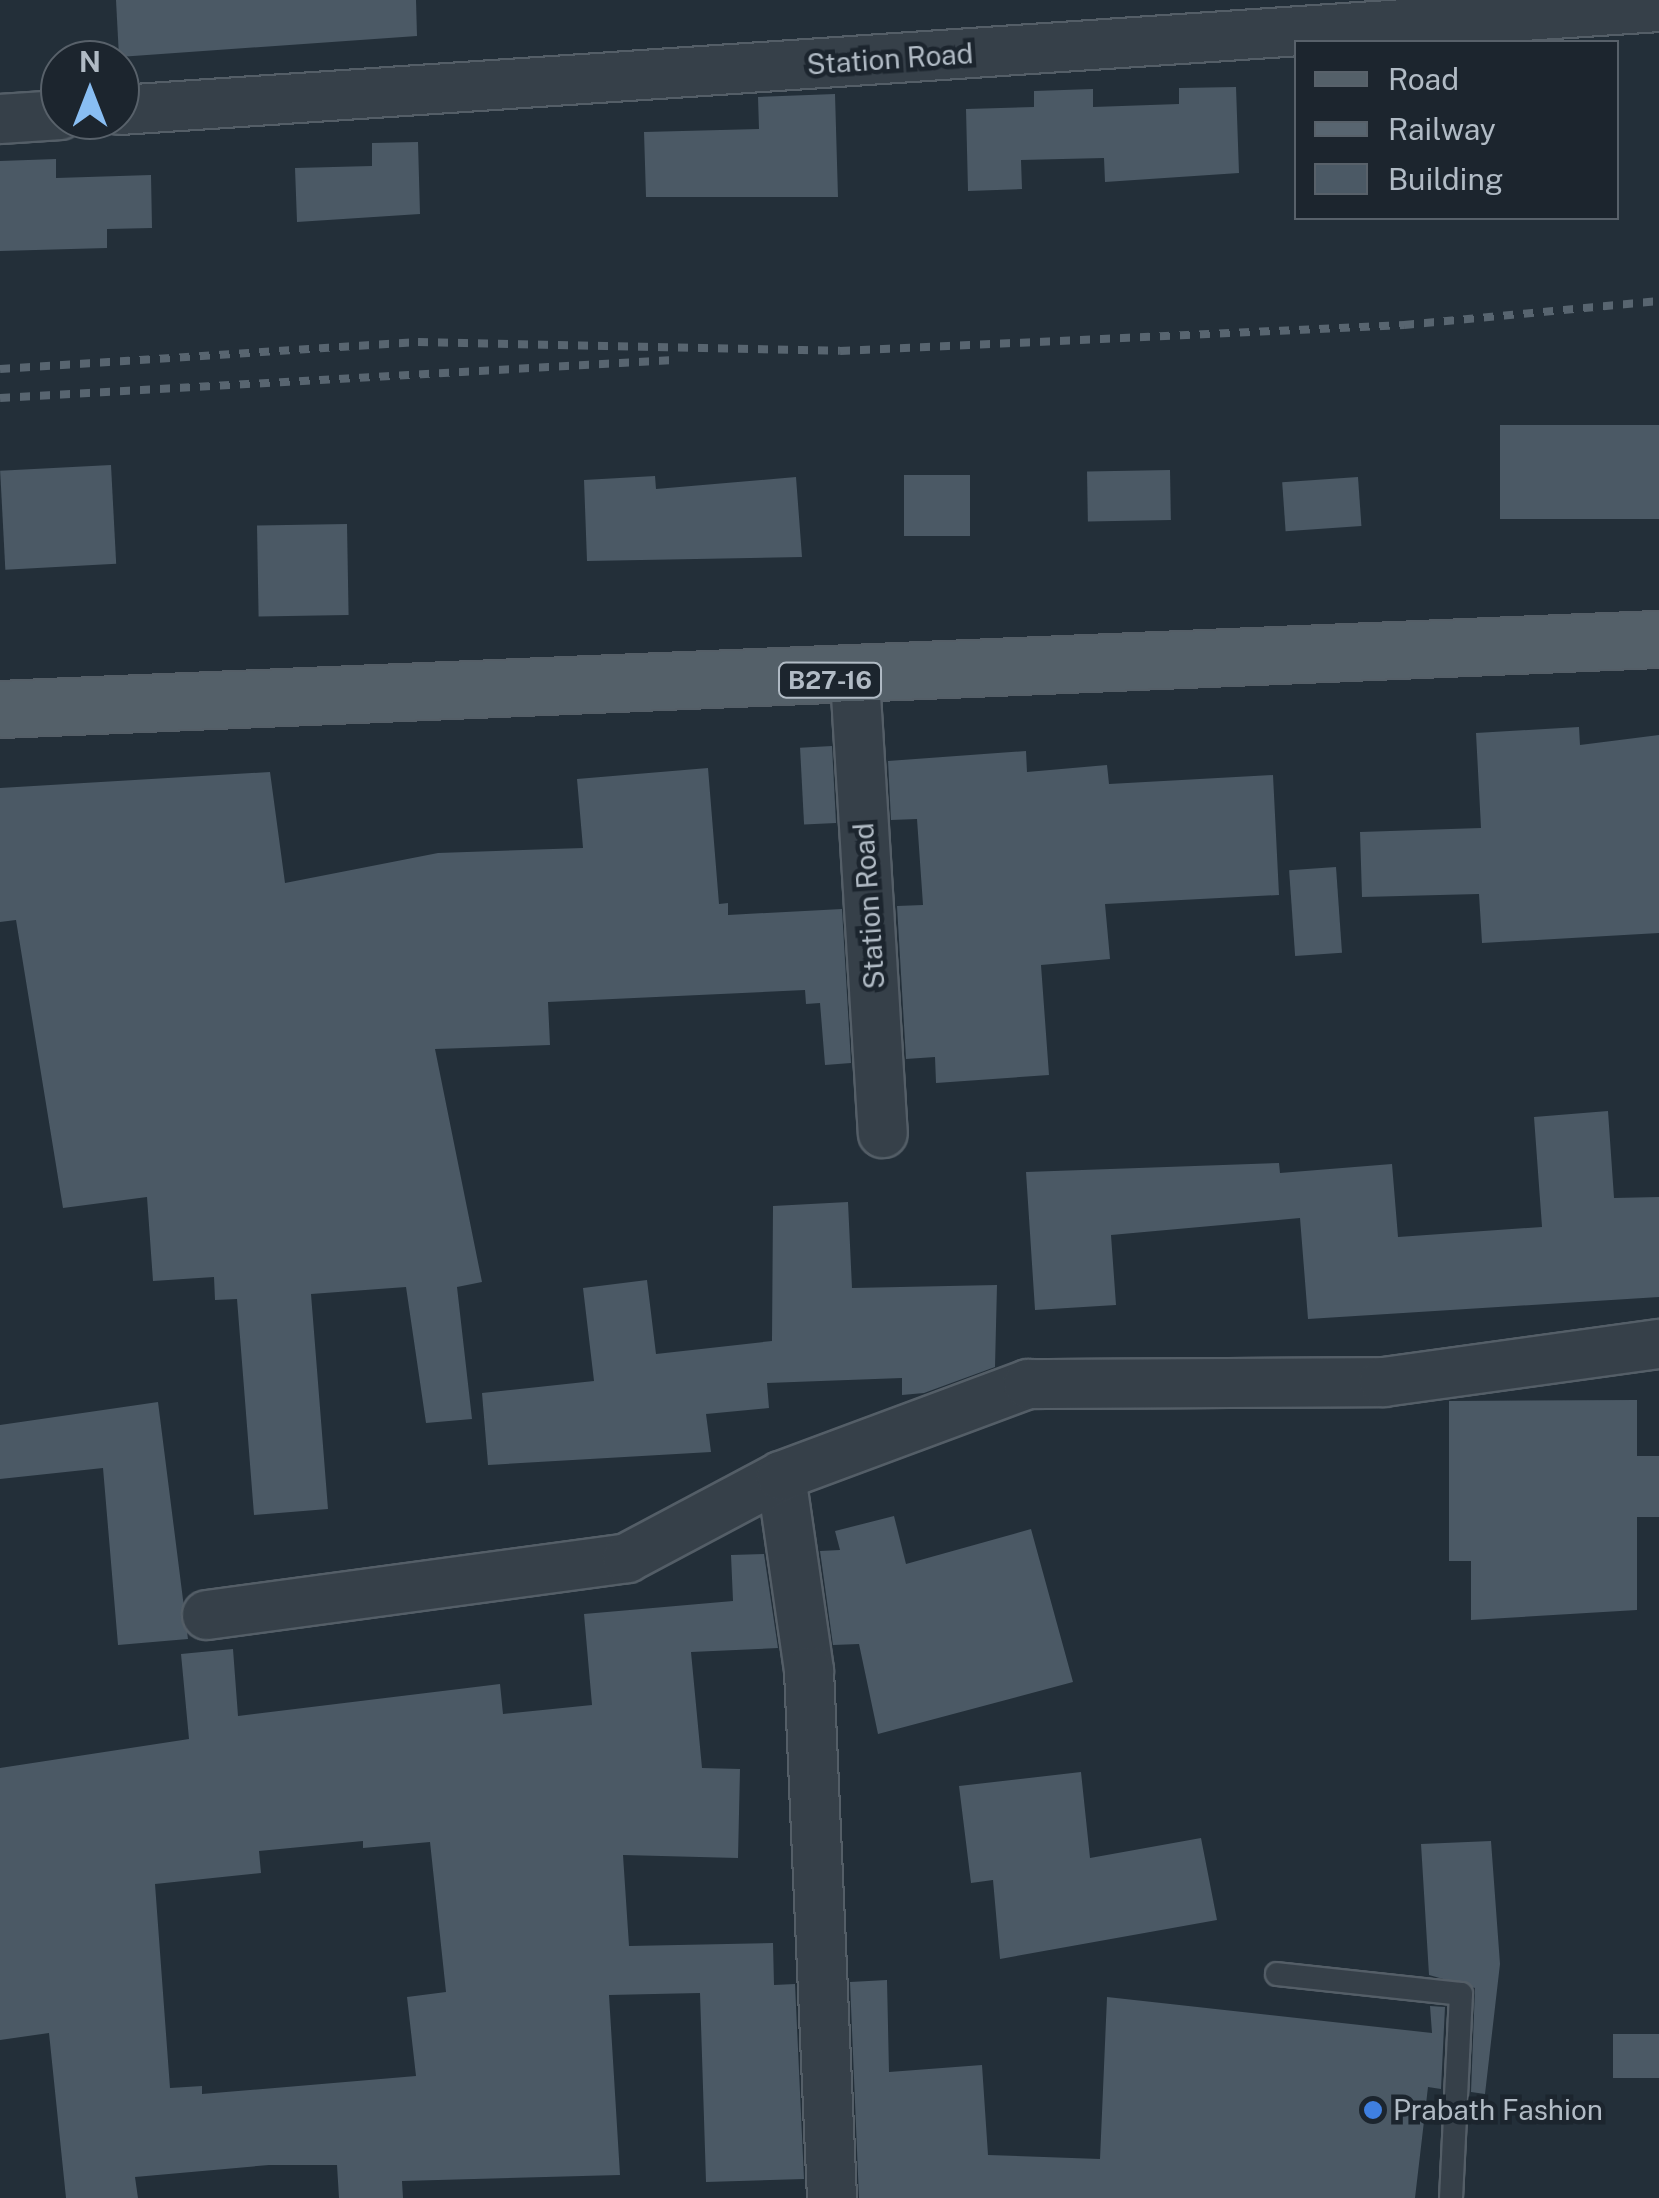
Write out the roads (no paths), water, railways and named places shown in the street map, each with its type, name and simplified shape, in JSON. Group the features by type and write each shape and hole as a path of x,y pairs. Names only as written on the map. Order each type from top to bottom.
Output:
{"main road":[{"name":"B27-16","path":"0,708 855,679 1659,640"}],"street":[{"name":"Station Road","path":"140,109 1659,7"},
{"path":"0,118 40,115"},
{"name":"Station Road","path":"855,679 883,1133"},
{"path":"207,1615 627,1558 781,1476 1028,1384 1384,1382 1659,1344"},
{"path":"781,1476 809,1671 832,2198"}],"lane":[{"path":"1277,1974 1461,1994 1451,2198"}],"railway":[{"path":"0,369 418,342 840,351 1404,325 1659,301"},
{"path":"0,398 674,360"}],"place":[{"name":"Prabath Fashion","path":"1373,2110"}]}
